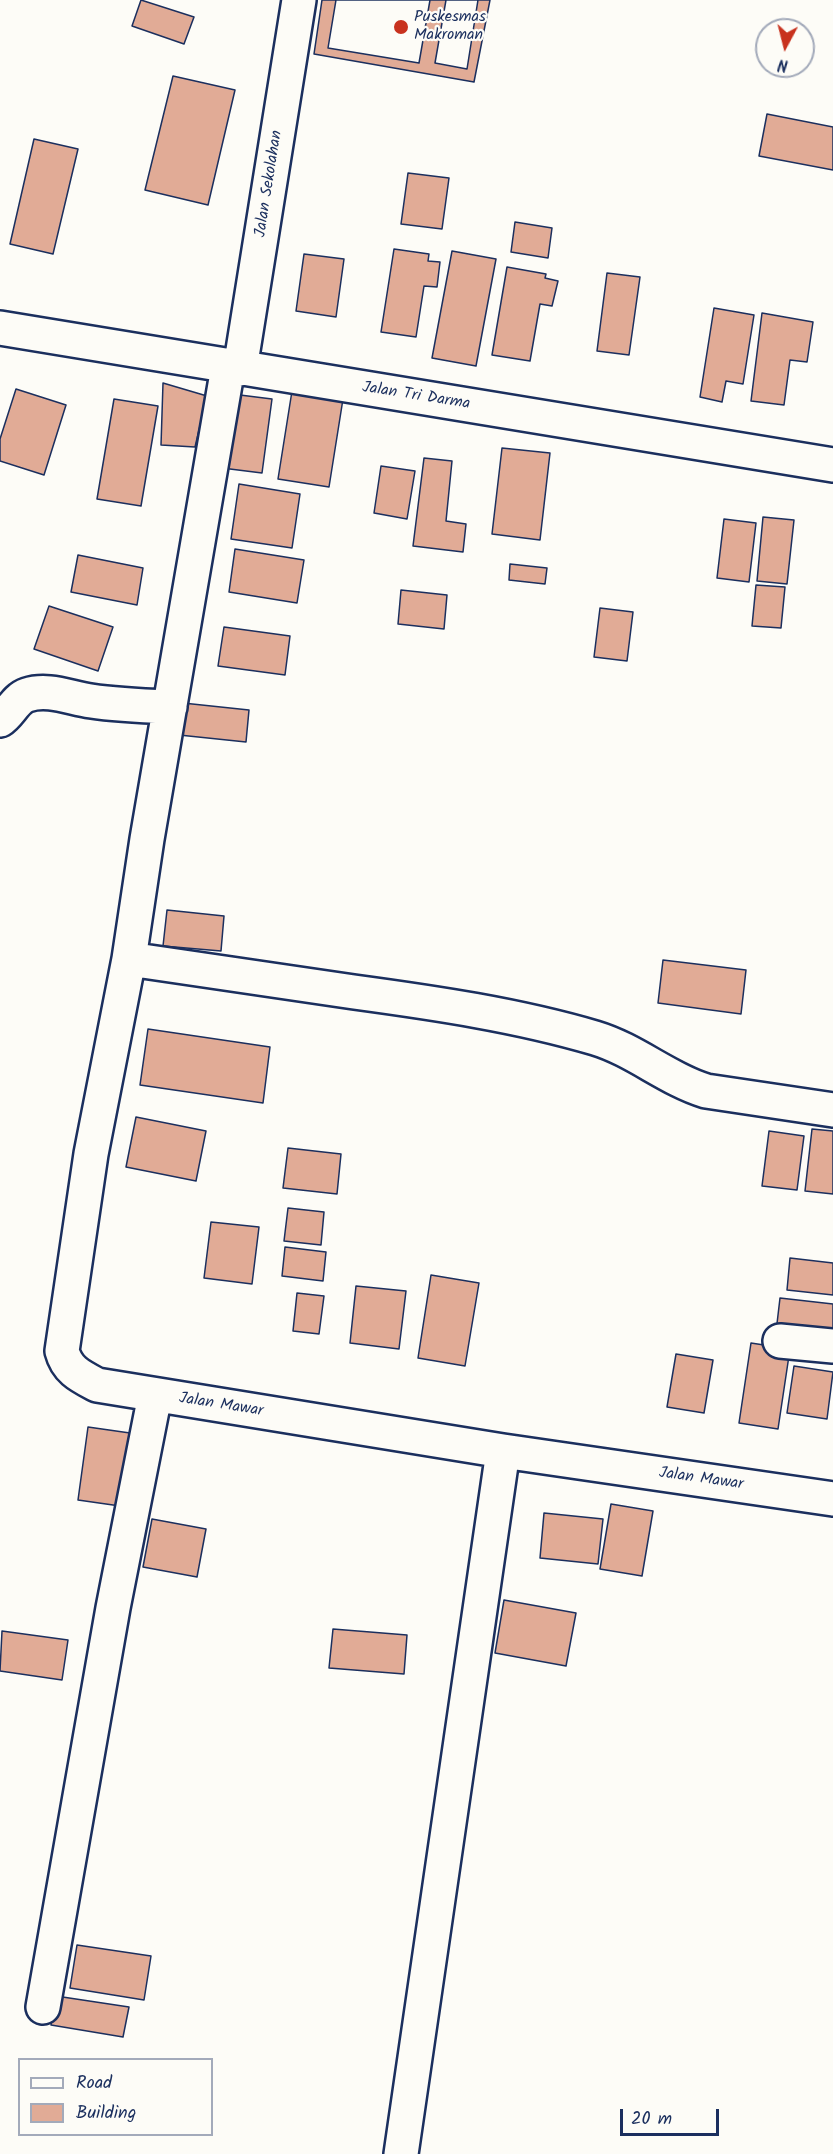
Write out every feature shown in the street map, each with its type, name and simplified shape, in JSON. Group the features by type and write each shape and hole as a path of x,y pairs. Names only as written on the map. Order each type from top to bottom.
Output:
{"street":[{"name":"Jalan Sekolahan","path":"170,707 234,368 299,0"},
{"name":"Jalan Tri Darma","path":"0,328 833,465"},
{"path":"0,720 24,696 34,693 66,695 90,701 170,707"},
{"name":"Jalan Mawar","path":"170,707 129,959 91,1154 62,1351 65,1363 77,1375 97,1385 503,1451 833,1499"},
{"path":"129,959 430,1002 532,1023 621,1047 705,1091 833,1110"},
{"path":"780,1341 833,1346"},
{"path":"43,2007 113,1608 155,1395"},
{"path":"401,2154 503,1451"}],"building":[{"path":"141,0 194,17 184,44 132,26"},
{"name":"Puskesmas Makroman","path":"322,0 490,0 474,82 314,54"},
{"path":"336,0 430,0 419,63 328,48"},
{"path":"446,0 478,0 467,69 435,63"},
{"path":"173,76 235,90 208,205 145,190"},
{"path":"767,114 833,127 833,170 759,156"},
{"path":"34,139 78,149 53,254 10,244"},
{"path":"408,173 449,178 442,229 401,224"},
{"path":"515,222 552,228 548,258 511,252"},
{"path":"394,249 429,254 428,261 440,262 437,287 424,286 416,337 381,332"},
{"path":"452,251 496,259 476,366 432,358"},
{"path":"304,254 344,259 336,317 296,311"},
{"path":"507,267 546,274 545,278 558,281 552,306 540,304 530,361 492,355"},
{"path":"607,273 640,277 629,355 597,351"},
{"path":"714,308 754,315 743,384 726,381 722,402 700,397"},
{"path":"762,313 813,322 807,362 790,360 784,405 751,401"},
{"path":"163,383 207,396 195,447 161,445"},
{"path":"16,389 66,405 44,475 0,461 0,439"},
{"path":"292,391 343,399 329,487 278,479"},
{"path":"232,394 272,399 262,473 222,468"},
{"path":"114,399 158,406 141,506 97,499"},
{"path":"502,448 550,453 540,540 492,534"},
{"path":"424,458 452,461 446,521 466,524 463,552 413,546"},
{"path":"381,466 415,471 407,519 374,513"},
{"path":"239,484 300,494 292,548 231,539"},
{"path":"763,517 794,520 787,584 757,581"},
{"path":"724,519 756,523 749,582 717,578"},
{"path":"235,549 304,560 297,603 229,592"},
{"path":"78,555 143,568 137,605 71,592"},
{"path":"510,564 547,568 545,584 509,580"},
{"path":"756,585 785,587 781,628 752,626"},
{"path":"401,590 447,595 444,629 398,624"},
{"path":"49,606 113,627 98,671 34,649"},
{"path":"600,608 633,612 627,661 594,657"},
{"path":"224,627 290,636 285,675 218,666"},
{"path":"183,703 249,710 246,742 179,735"},
{"path":"167,910 224,916 221,951 163,946"},
{"path":"663,960 746,970 741,1014 658,1003"},
{"path":"148,1029 270,1047 263,1103 140,1085"},
{"path":"136,1117 206,1131 196,1181 126,1167"},
{"path":"812,1129 833,1131 833,1194 805,1191"},
{"path":"769,1131 804,1136 797,1190 762,1186"},
{"path":"288,1148 341,1154 337,1194 283,1188"},
{"path":"288,1208 324,1212 321,1245 284,1241"},
{"path":"211,1222 259,1227 252,1284 204,1278"},
{"path":"285,1247 326,1252 323,1281 282,1276"},
{"path":"790,1258 833,1263 833,1295 787,1290"},
{"path":"431,1275 479,1283 465,1366 418,1358"},
{"path":"356,1286 406,1291 399,1349 350,1343"},
{"path":"297,1293 324,1296 319,1334 293,1331"},
{"path":"780,1298 833,1304 833,1339 776,1332"},
{"path":"751,1343 790,1349 778,1429 739,1423"},
{"path":"676,1354 713,1360 704,1413 667,1407"},
{"path":"794,1366 833,1372 827,1419 787,1413"},
{"path":"88,1427 130,1433 120,1506 78,1500"},
{"path":"611,1504 653,1511 642,1576 600,1569"},
{"path":"544,1513 603,1519 598,1564 540,1558"},
{"path":"152,1519 206,1529 197,1577 143,1567"},
{"path":"504,1600 576,1613 566,1666 495,1653"},
{"path":"333,1629 407,1635 404,1674 329,1668"},
{"path":"2,1631 68,1640 62,1680 0,1671"},
{"path":"77,1945 151,1956 144,2000 70,1988"},
{"path":"56,1996 129,2007 123,2037 51,2025"}],"place":[{"name":"Puskesmas Makroman","path":"401,27"}]}
